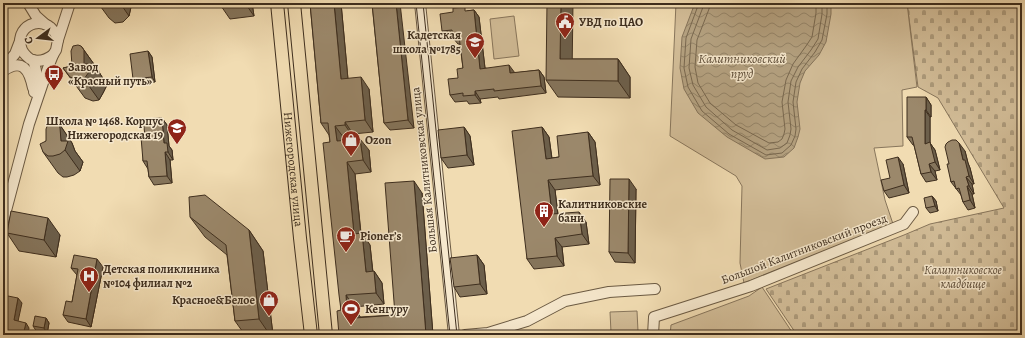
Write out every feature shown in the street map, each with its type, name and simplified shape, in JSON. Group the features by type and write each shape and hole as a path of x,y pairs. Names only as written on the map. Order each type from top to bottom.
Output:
{"main road":[{"name":"Нижегородская улица","path":"277,3 311,335"},
{"name":"Нижегородская улица","path":"294,3 326,335"}],"street":[{"path":"3,222 29,124 53,55 58,45 57,34 36,16 28,3"},
{"path":"25,29 28,21 28,3"},
{"path":"58,40 70,3"},
{"name":"Большая Калитниковская улица","path":"420,3 454,335"},
{"path":"3,68 15,54 22,33 29,25 40,23 55,26 61,24 64,20"},
{"path":"20,39 20,44 24,54 31,59 36,69 37,79 34,90"},
{"path":"12,58 21,55 39,61 53,55"},
{"path":"3,71 19,65 28,71 34,90 34,110"},
{"name":"Большой Калитниковский проезд","path":"653,335 654,317 751,286 788,272 904,224 913,212"},
{"path":"465,335 488,333 527,321 565,301 609,292 655,289"}],"green space":[{"path":"676,3 907,3 917,87 902,90 903,146 874,148 885,200 893,224 744,283 740,263 742,186 736,176 670,136"},
{"name":"Калитниковское кладбище","path":"907,3 1022,3 1022,335 797,335 766,289 930,224 1004,208 938,98 918,87"},
{"path":"514,16 519,56 494,59 490,19"},
{"path":"762,287 794,335 670,335 671,325 749,296"},
{"path":"637,311 638,331 611,332 610,312"}],"water":[{"name":"Калитниковский пруд","path":"695,3 831,3 831,14 826,42 819,55 805,71 800,83 797,102 800,129 798,137 794,148 784,157 765,159 727,137 698,113 684,89 680,68 682,37"}],"building":[{"path":"310,3 334,3 341,79 361,77 365,120 345,122 345,125 335,126 337,141 360,139 363,160 347,162 354,234 362,233 366,272 374,271 376,293 346,295 347,310 355,309 355,318 395,315 385,183 414,181 426,335 339,335 337,311 341,310 323,143 330,142 328,123 321,123"},
{"path":"372,3 396,3 408,120 384,123"},
{"path":"547,3 561,3 560,59 618,59 618,81 546,80"},
{"name":"Кадетская школа №1785","path":"465,7 465,11 474,10 480,69 509,65 510,73 539,70 541,86 494,91 494,89 475,91 475,95 463,96 463,93 450,95 448,79 458,78 457,69 463,68 459,36 453,37 452,30 442,31 440,14 453,12 453,8"},
{"path":"78,45 84,50 84,64 93,64 84,79 78,80 70,77 63,68 72,66 71,51 73,46"},
{"path":"148,51 152,77 133,79 130,54"},
{"path":"907,97 926,97 925,144 930,142 935,162 929,164 931,172 921,174 912,137 907,137"},
{"path":"162,118 164,143 167,143 168,152 165,152 167,176 149,177 147,161 143,161 141,137 145,136 143,119"},
{"path":"52,120 58,122 61,141 68,141 65,150 60,154 48,156 43,152 40,144 46,141 46,129"},
{"path":"464,127 467,155 441,158 438,130"},
{"name":"Калитниковские бани","path":"542,127 546,159 559,157 557,136 588,132 593,176 548,180 552,214 579,212 582,234 555,238 557,256 527,259 512,131"},
{"path":"956,140 959,143 969,176 966,177 969,186 967,186 970,200 963,202 959,188 956,189 954,181 951,182 947,164 949,164 945,147 948,142"},
{"path":"898,157 904,185 884,191 881,180 890,178 886,160"},
{"path":"610,179 629,179 628,253 609,252"},
{"path":"205,195 249,230 259,319 235,321 226,245 190,217 189,197"},
{"path":"932,196 935,206 926,208 924,198"},
{"path":"11,211 48,218 44,240 7,233"},
{"path":"74,255 97,259 86,319 63,315 66,301 72,302 78,269 71,268"},
{"path":"477,255 480,284 454,287 450,258"},
{"path":"3,295 18,298 14,320 26,323 23,335 3,335"},
{"path":"35,316 46,318 44,328 33,326"}],"tram line":[{"path":"416,3 450,335"},
{"path":"423,3 457,335"}],"place":[{"name":"УВД по ЦАО","path":"565,39"},
{"name":"Кадетская школа №1785","path":"475,59"},
{"name":"Завод «Красный путь»","path":"54,91"},
{"name":"Школа № 1468. Корпус Нижегородская 19","path":"177,145"},
{"name":"Ozon","path":"351,157"},
{"name":"Калитниковские бани","path":"544,228"},
{"name":"Pioner’s","path":"346,253"},
{"name":"Детская поликлиника №104 филиал №2","path":"89,293"},
{"name":"Красное&Белое","path":"269,317"},
{"name":"Кенгуру","path":"351,326"}]}
